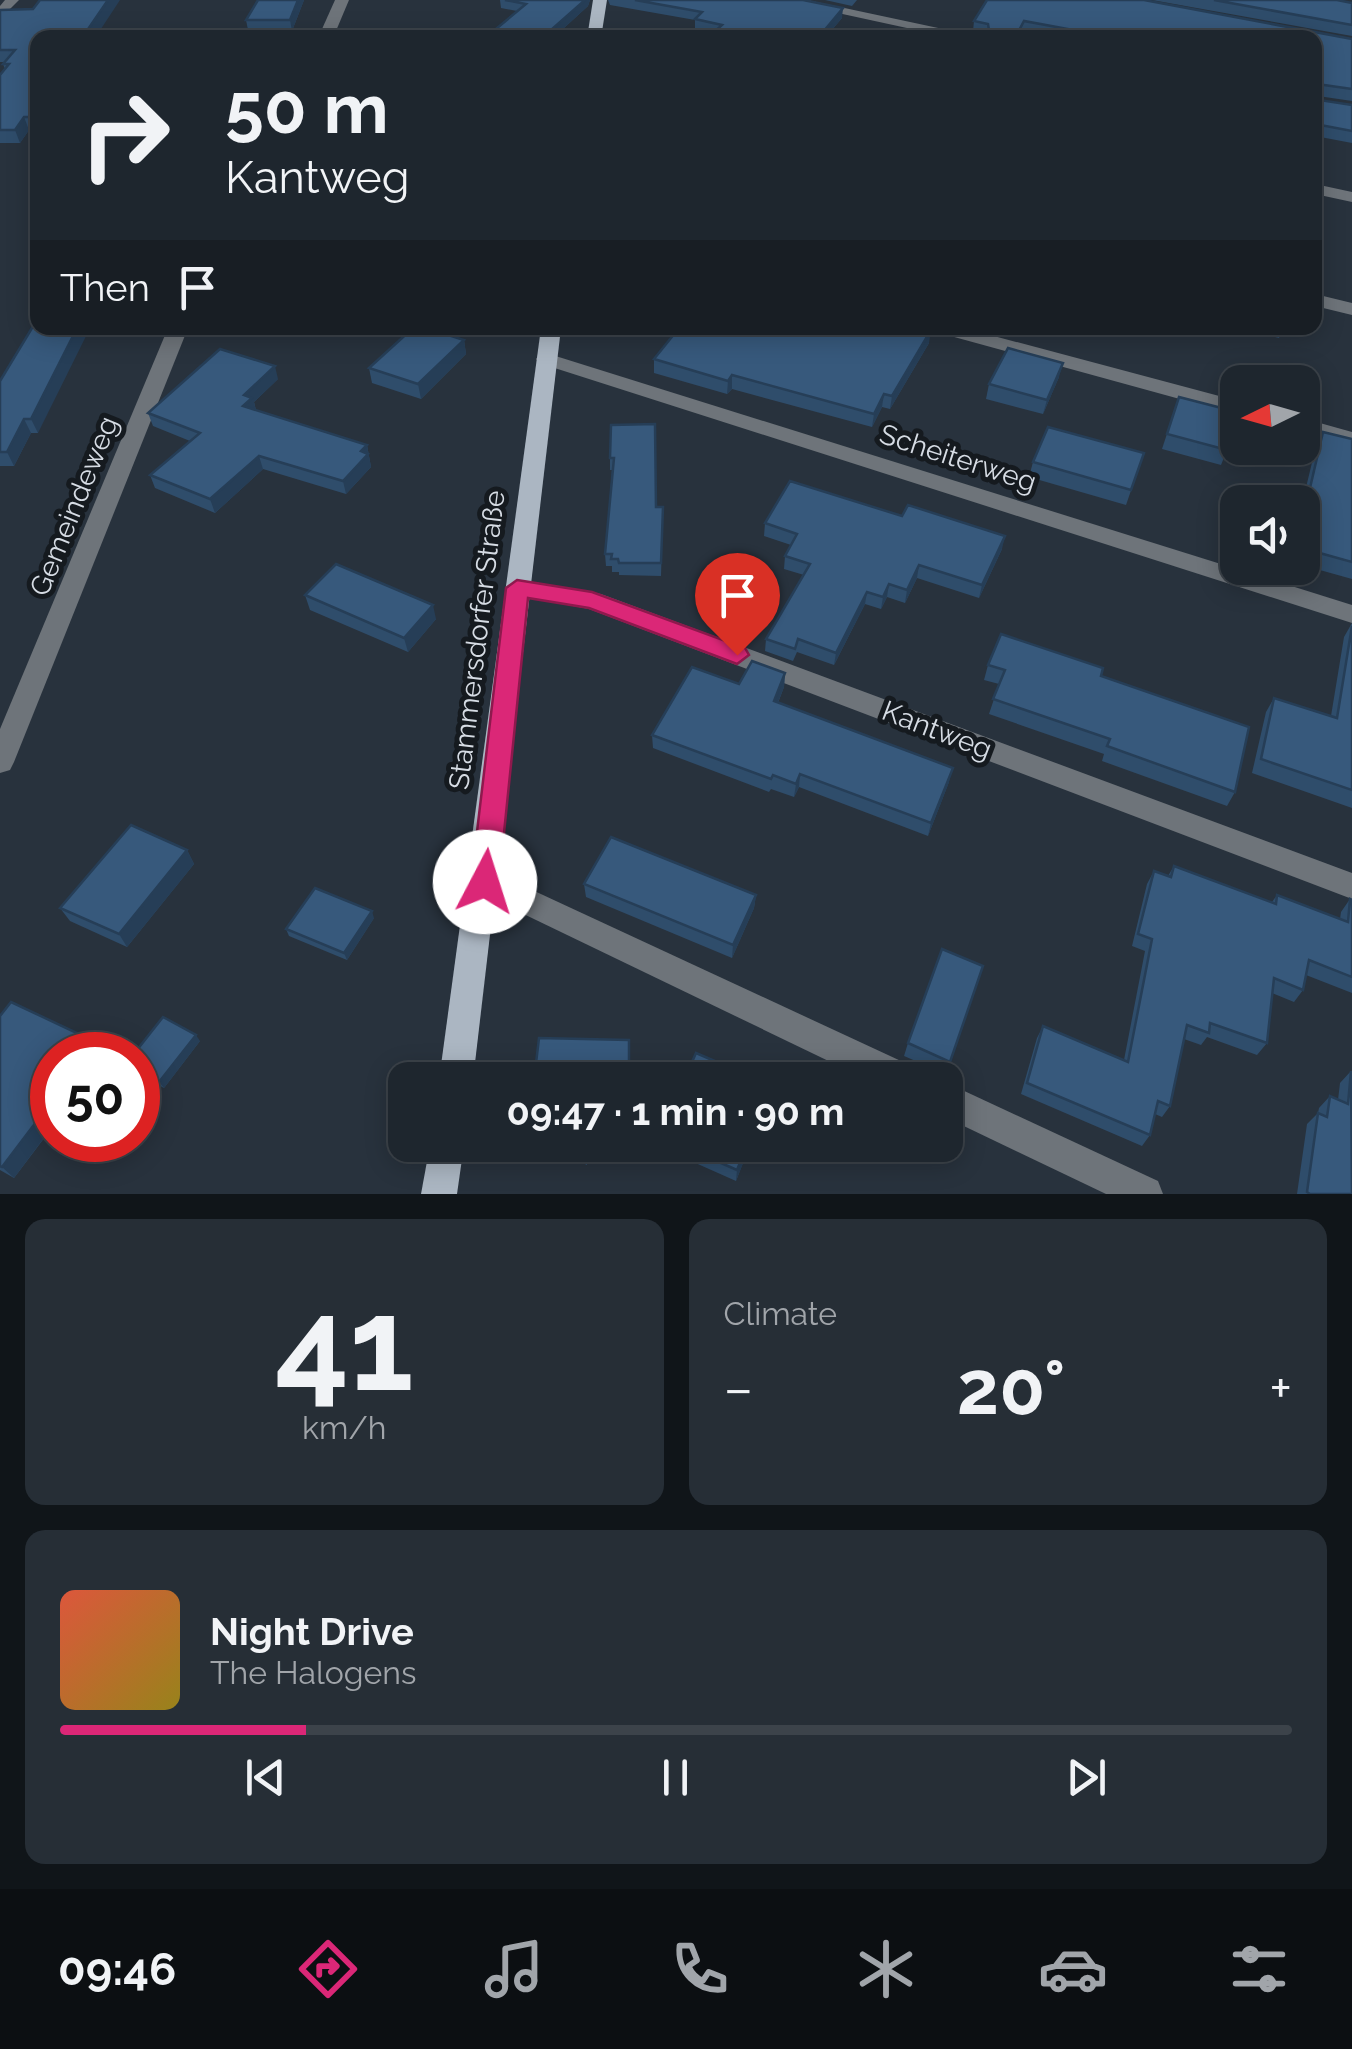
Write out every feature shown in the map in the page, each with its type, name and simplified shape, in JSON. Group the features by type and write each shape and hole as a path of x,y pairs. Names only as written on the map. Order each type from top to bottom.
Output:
{"main road":[{"path":"595,30 600,0"},
{"name":"Stammersdorfer Straße","path":"459,1062 485,882 550,335"},
{"path":"440,1194 444,1162"}],"street":[{"path":"0,15 12,0"},
{"path":"329,30 342,0"},
{"path":"785,0 937,30"},
{"path":"1322,191 1352,197"},
{"path":"1322,302 1352,309"},
{"name":"Gemeindeweg","path":"0,762 175,335"},
{"path":"969,335 1220,403"},
{"name":"Scheiterweg","path":"546,358 1352,614"},
{"path":"1320,431 1352,439"},
{"name":"Kantweg","path":"517,588 592,600 1352,886"},
{"path":"485,882 866,1062"},
{"path":"963,1109 1144,1194"}],"building":[{"path":"40,0 108,0 87,30 30,30 30,117 24,117 15,130 0,130 0,75 9,64 3,64 15,50 0,50 0,10 33,9"},
{"path":"258,0 298,0 290,20 246,20"},
{"path":"505,0 585,0 551,30 495,30 526,4"},
{"path":"635,0 803,0 843,8 825,30 716,30 722,25 695,19 702,12"},
{"path":"987,0 1144,0 1304,30 1073,30 1024,21 1019,30 989,30 988,24 974,21"},
{"path":"1214,0 1337,0 1352,3 1352,25"},
{"path":"1322,33 1352,39 1352,89 1322,85"},
{"path":"1322,100 1352,105 1352,131 1322,125"},
{"path":"30,331 30,335 73,335 31,419 24,419 7,452 0,452 0,381"},
{"path":"405,335 448,335 464,340 418,384 369,368"},
{"path":"673,335 928,335 892,396 884,394 874,414 732,375 728,381 654,359"},
{"path":"1008,348 1063,363 1047,400 989,384"},
{"path":"220,349 275,366 244,395 252,398 243,406 367,445 361,451 368,454 343,481 259,456 210,499 150,475 200,433 148,413"},
{"path":"1179,397 1220,408 1220,448 1167,434"},
{"path":"655,424 656,507 663,507 661,563 619,563 618,559 611,559 612,554 605,554 614,458 610,458 611,425"},
{"path":"1048,427 1144,453 1131,490 1033,462"},
{"path":"1323,432 1352,439 1352,562 1320,553 1320,485 1311,485 1315,465 1320,465"},
{"path":"790,481 902,516 908,505 1005,536 982,585 919,565 907,590 889,584 883,597 867,592 836,653 798,639 795,649 766,639 810,564 785,556 797,534 765,523"},
{"path":"336,564 433,605 404,638 305,595"},
{"path":"1352,626 1352,790 1261,759 1274,698 1337,718"},
{"path":"1001,634 1103,668 1101,676 1249,727 1235,792 1107,746 1110,739 993,699 1005,670 988,665"},
{"path":"752,661 785,673 774,701 953,768 931,823 800,774 796,784 773,775 771,779 652,735 692,667 739,684"},
{"path":"131,825 187,850 119,934 60,908"},
{"path":"611,837 756,895 733,945 584,884"},
{"path":"1174,866 1276,904 1277,895 1348,922 1352,900 1352,977 1309,960 1303,990 1274,978 1267,1043 1210,1023 1209,1033 1187,1025 1170,1106 1158,1101 1150,1135 1027,1083 1043,1026 1128,1062 1152,939 1138,934 1154,871 1171,877"},
{"path":"315,888 372,911 344,953 286,929"},
{"path":"942,949 983,966 950,1062 908,1043"},
{"path":"11,1002 75,1032 30,1032 30,1130 2,1167 0,1166 0,1016"},
{"path":"163,1017 196,1035 160,1081 160,1032 151,1032"},
{"path":"539,1038 629,1040 629,1062 536,1062"},
{"path":"696,1053 717,1062 692,1062"},
{"path":"1351,1071 1352,1194 1310,1194 1307,1192 1318,1113 1327,1117 1330,1096 1348,1104"},
{"path":"719,1162 740,1162 737,1170"}],"route":[{"path":"485,882 517,588 592,600 737,655"}]}
